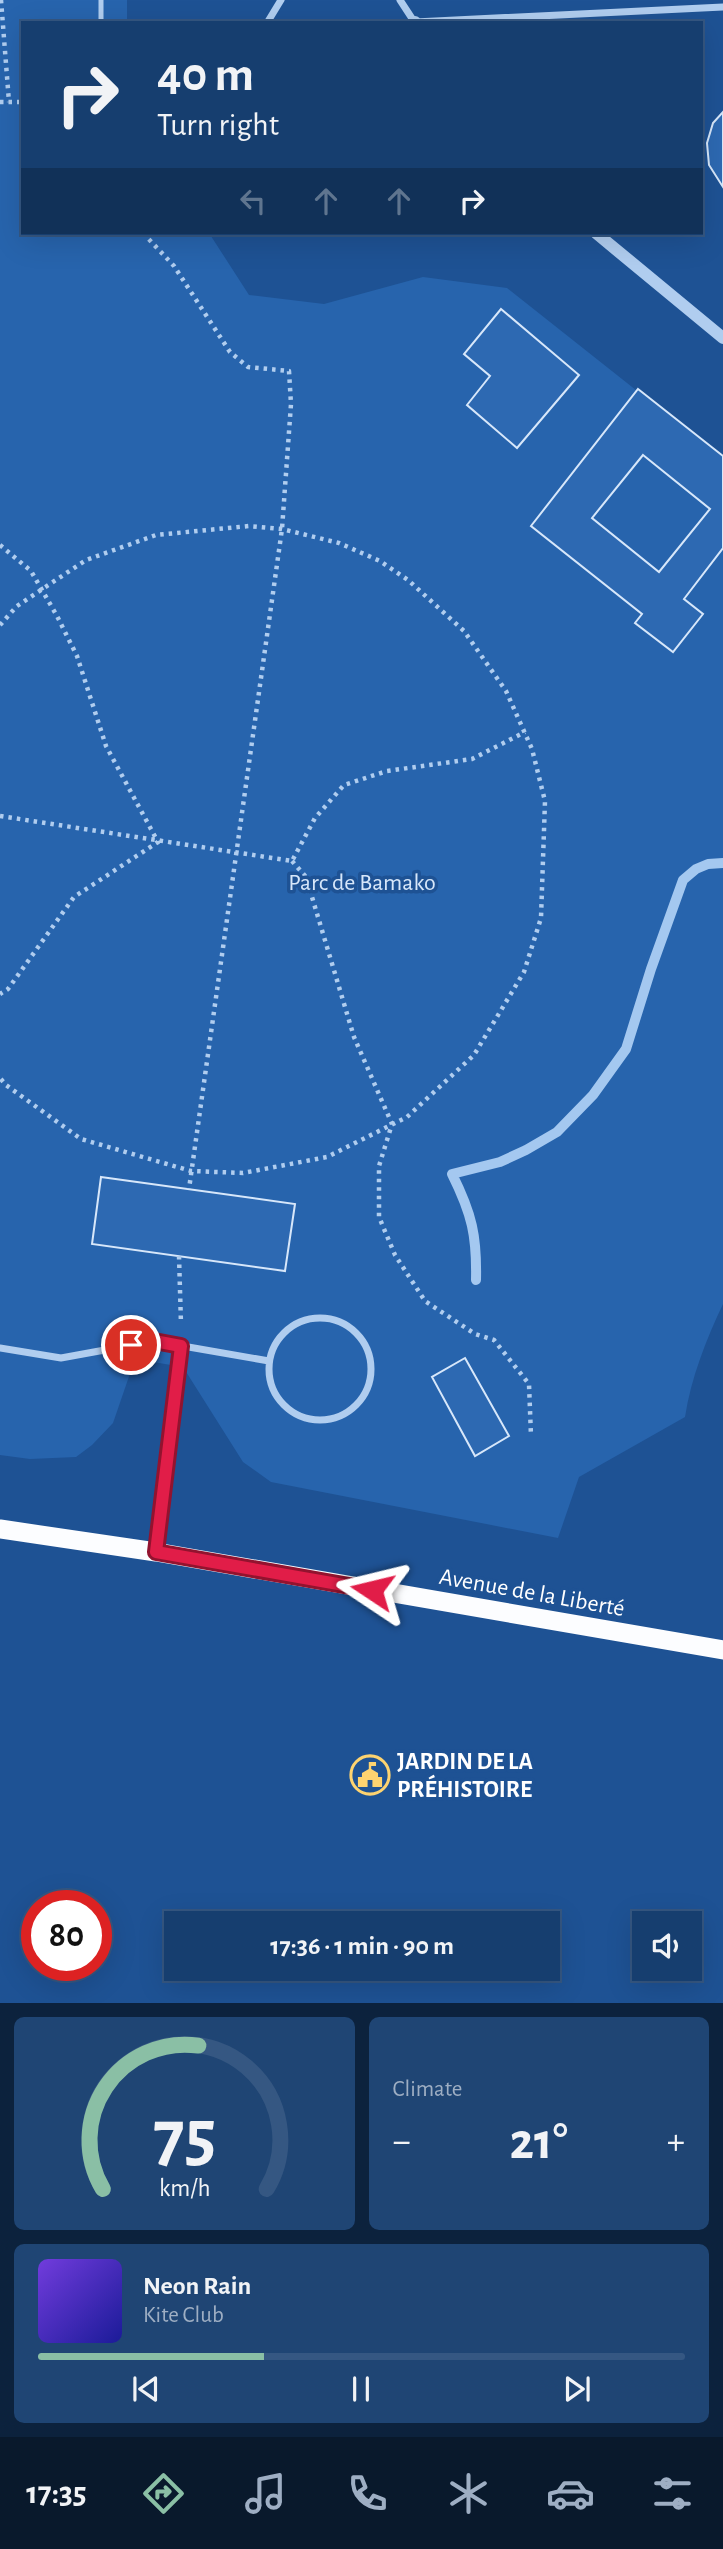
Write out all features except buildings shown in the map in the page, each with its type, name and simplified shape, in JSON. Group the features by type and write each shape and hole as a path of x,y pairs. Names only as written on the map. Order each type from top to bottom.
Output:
{"highway":[{"name":"Avenue de la Liberté","path":"0,1529 156,1552 723,1650"}],"street":[{"path":"268,21 281,0"},
{"path":"400,0 414,21"},
{"path":"436,21 723,7"},
{"path":"598,235 723,338"},
{"path":"331,1319 357,1334 367,1349 371,1367 370,1380 363,1396 346,1413 321,1421 297,1416 276,1397 269,1379 269,1361 275,1344 288,1330 303,1320 331,1319"},
{"path":"0,1348 61,1358 154,1341 269,1361"},
{"path":"156,1552 181,1346"}],"lane":[{"path":"101,0 101,21"}],"path":[{"path":"1,0 9,102"},
{"path":"0,102 21,102"},
{"path":"145,235 174,265 230,352 247,367 289,371 291,404 282,529 189,1189"},
{"path":"0,625 17,606 86,560 156,535 221,527 282,529 339,543 380,561 408,580 464,631 506,691 532,749 545,801 541,918 524,972 474,1055 407,1117 327,1157 243,1173 191,1171 81,1139 0,1078"},
{"path":"0,545 31,571 77,656 106,746 158,842"},
{"path":"292,861 314,818 344,785 387,771 472,759 525,732"},
{"path":"0,816 292,861 306,877 354,1037 393,1124 379,1166 379,1217 395,1255 425,1301 475,1334 494,1340 529,1384 533,1420 531,1436"},
{"path":"0,994 8,989 74,897 158,842"},
{"path":"179,1256 181,1346"}],"green space":[{"name":"Parc de Bamako","path":"0,0 127,0 127,21 21,21 21,235 210,235 249,295 324,304 423,277 507,288 723,459 723,1304 700,1359 685,1417 579,1477 558,1538 271,1482 243,1462 183,1367 135,1359 113,1423 76,1457 30,1459 0,1455"}],"waterway":[{"path":"476,1280 472,1226 452,1174 500,1162 526,1150 557,1132 593,1095 626,1049 683,880 696,869 708,864 723,863"}],"place":[{"name":"JARDIN DE LA PRÉHISTOIRE","path":"370,1775"}],"route":[{"path":"131,1345 154,1341 181,1346 156,1552 372,1590"}]}
